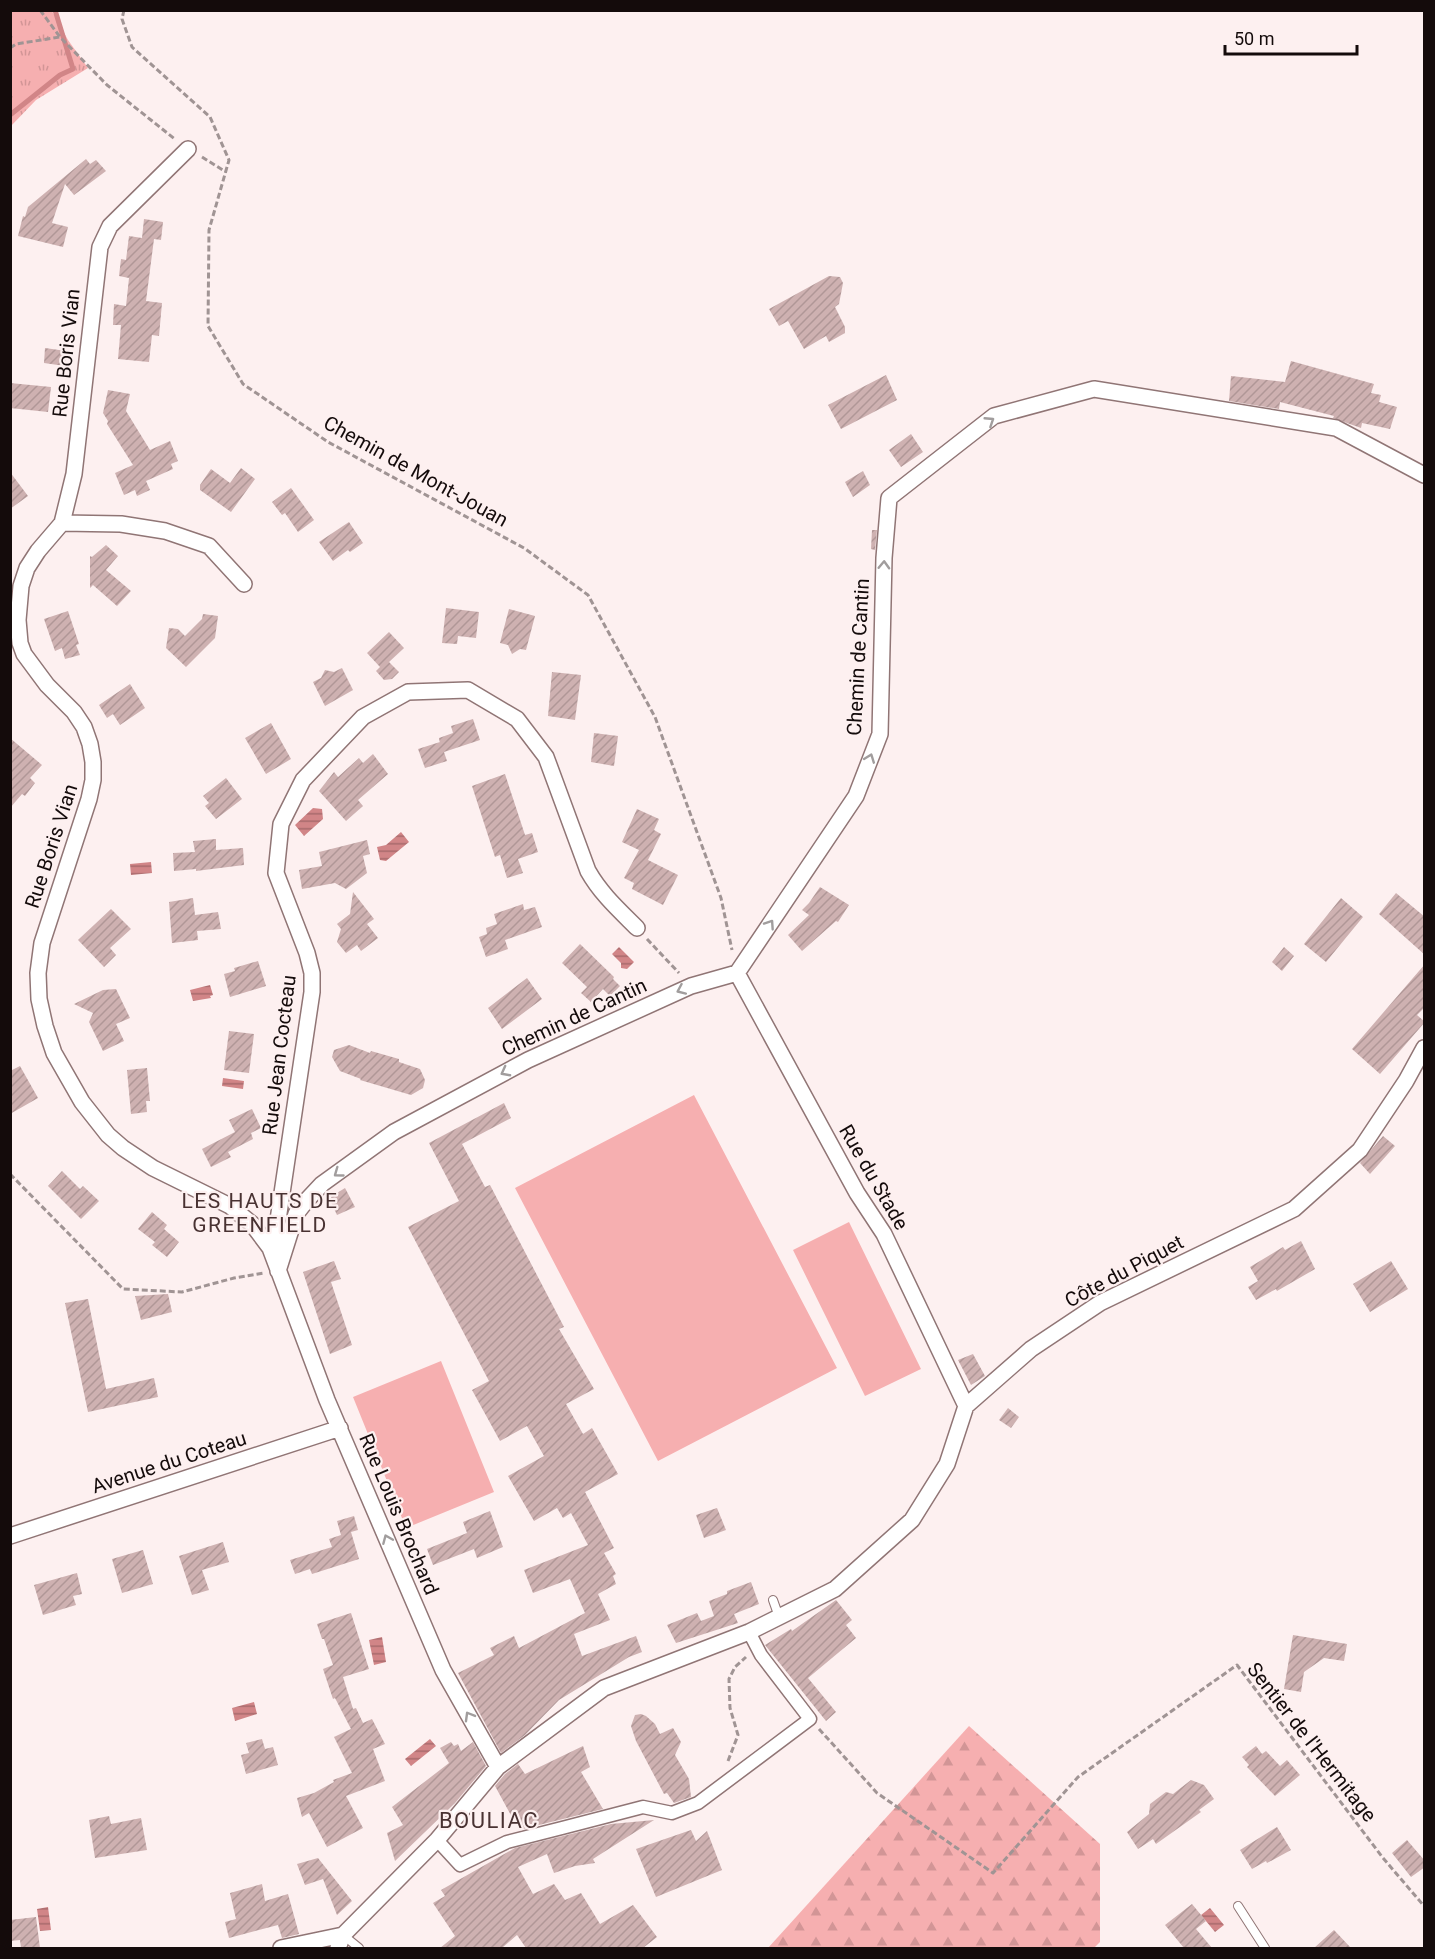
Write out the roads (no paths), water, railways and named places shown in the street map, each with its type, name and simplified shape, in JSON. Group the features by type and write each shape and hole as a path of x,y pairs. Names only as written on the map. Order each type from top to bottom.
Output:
{"street":[{"name":"Rue Boris Vian","path":"188,149 110,226 100,247 74,474 62,523 27,568 19,601 15,644 47,686 74,712 84,728 93,762 93,780 89,799 42,943 39,999 54,1053 82,1102 108,1135 153,1168 230,1206 252,1224 270,1248 278,1271"},
{"name":"Chemin de Cantin","path":"278,1271 296,1214 322,1184 394,1132 528,1060 691,986 737,973 856,796 880,734 884,558 889,498 994,416 1094,389 1336,428 1425,475"},
{"path":"62,523 121,524 165,531 209,546 244,584"},
{"name":"Rue Jean Cocteau","path":"278,1271 275,1240 312,992 312,973 307,952 276,873 281,824 303,780 363,717 408,692 468,690 517,719 546,758 592,879 607,899 637,928"},
{"name":"Rue du Stade","path":"737,973 857,1193 884,1234 966,1406"},
{"name":"Côte du Piquet","path":"966,1406 1031,1349 1100,1303 1294,1209 1360,1150 1425,1048"},
{"name":"Rue Louis Brochard","path":"278,1271 327,1400 443,1670 498,1767"},
{"path":"281,1948 340,1942 437,1840 498,1767 604,1688 749,1632 835,1589 912,1520 947,1464 966,1406"},
{"name":"Avenue du Coteau","path":"10,1536 340,1428"},
{"path":"437,1840 460,1865 507,1842 530,1836 644,1807 672,1813 698,1803 810,1719 757,1649 749,1632"}],"lane":[{"path":"772,1600 779,1617"},
{"path":"1238,1906 1265,1948"},
{"path":"340,1942 360,1948"}],"waterway":[{"path":"10,115 60,75 73,69 55,10"}],"district":[{"name":"LES HAUTS DE GREENFIELD","path":"260,1213"},
{"name":"BOULIAC","path":"489,1820"}]}
